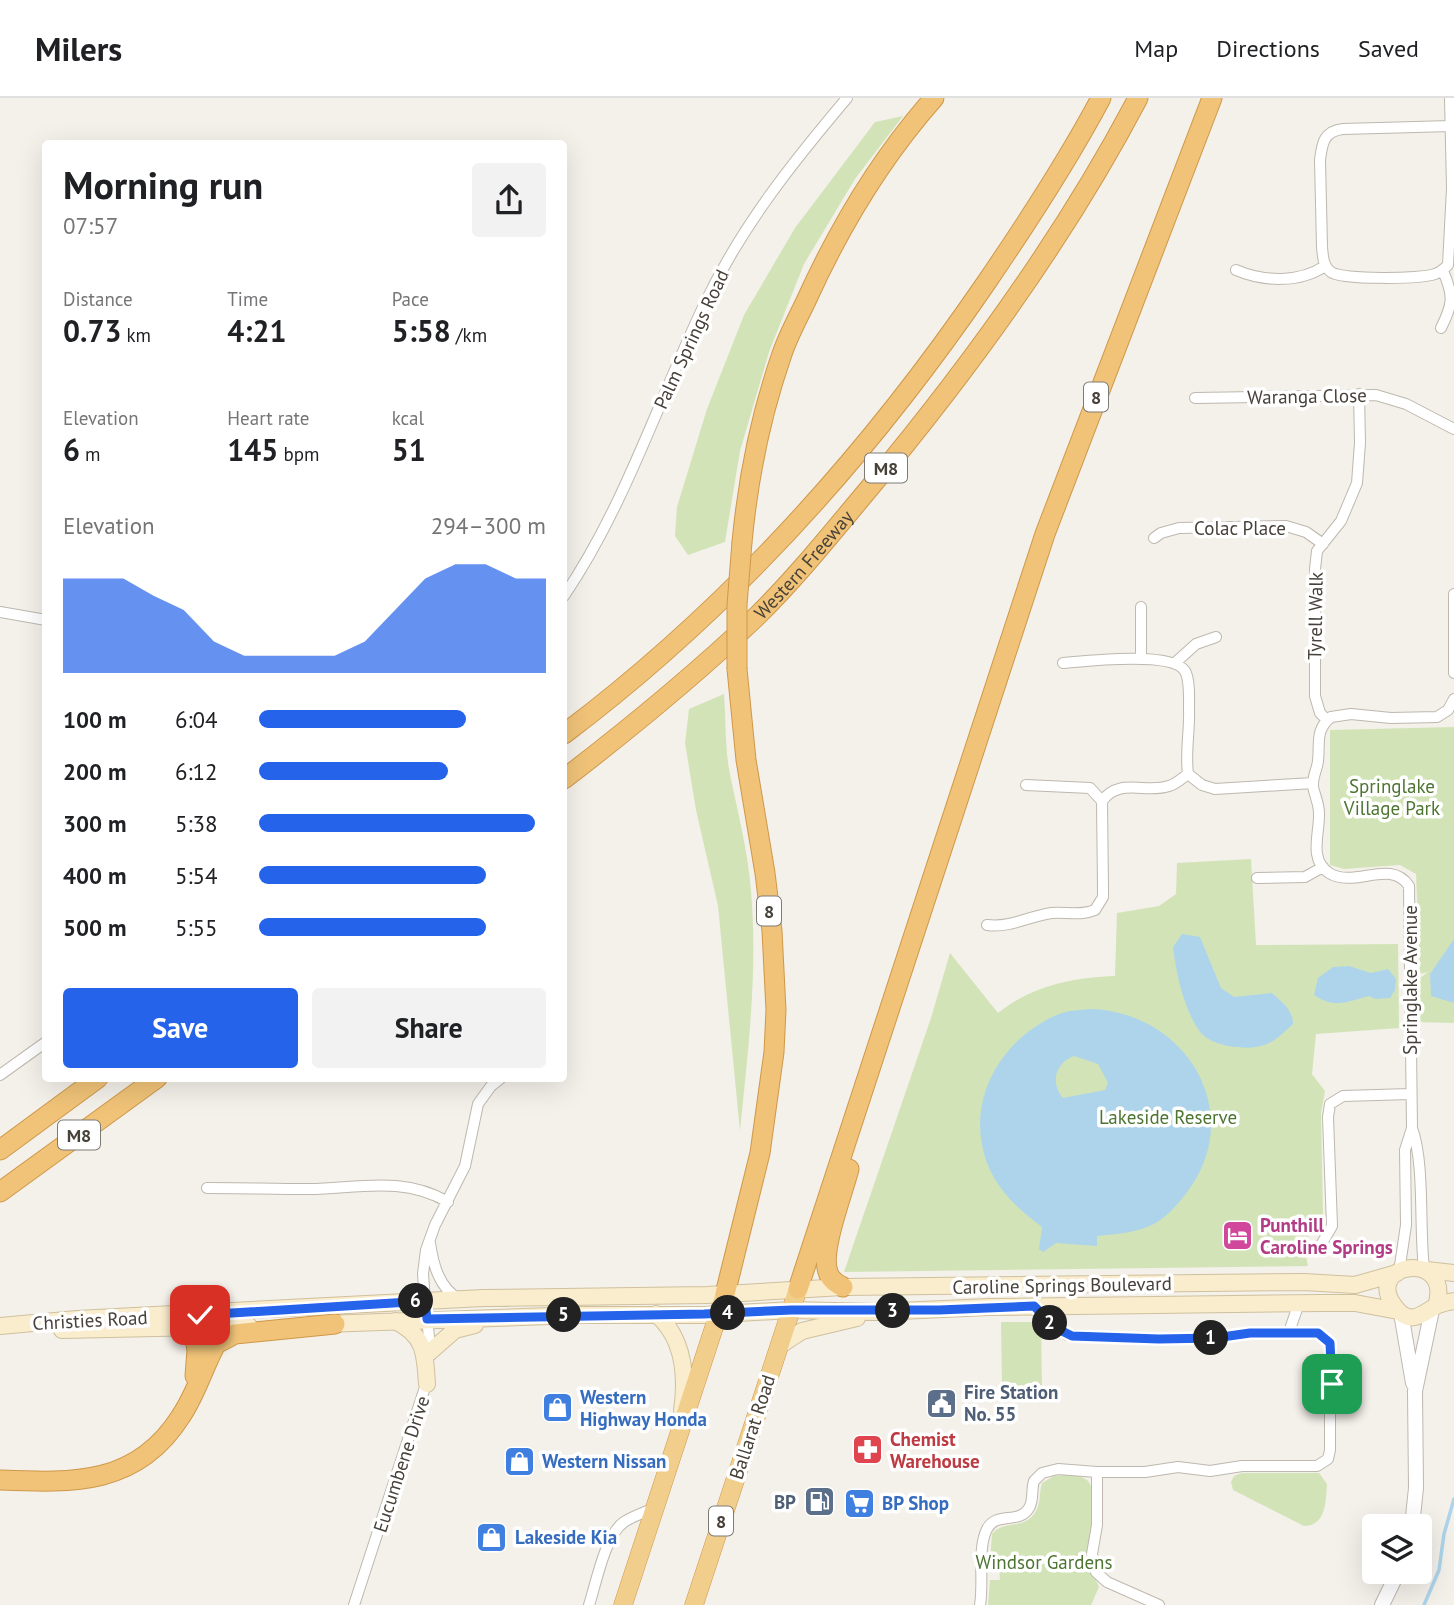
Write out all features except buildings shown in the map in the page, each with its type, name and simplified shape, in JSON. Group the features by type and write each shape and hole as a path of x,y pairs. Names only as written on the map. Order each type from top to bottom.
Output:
{"highway":[{"name":"8","path":"622,1605 726,1294 760,1153 774,1052 776,1010 767,884 746,760 737,669 737,605 750,477 782,354 830,248 857,202 917,117 934,98"},
{"name":"Western Freeway","path":"567,732 607,701 750,572 895,408 956,327 1017,238 1079,139 1101,98"},
{"name":"Western Freeway","path":"567,777 756,617 915,434 1001,321 1079,200 1138,98"},
{"name":"8","path":"798,1289 1045,534 1212,98"},
{"path":"843,1287 831,1279 826,1260 828,1242 852,1156 867,1076"},
{"name":"M8","path":"0,1150 93,1082"},
{"name":"M8","path":"0,1192 151,1082"},
{"name":"Ballarat Road","path":"694,1605 798,1289"},
{"path":"0,1480 88,1480 118,1471 138,1461 160,1442 181,1416 216,1344 225,1337 335,1324"},
{"path":"190,1401 197,1366 197,1344 192,1328"}],"main road":[{"path":"1454,1273 1411,1267 1398,1273 1393,1279 1390,1292 1391,1299 1400,1312 1418,1317 1454,1301"},
{"path":"1426,1269 1433,1274 1439,1286 1440,1293 1434,1308"},
{"name":"Caroline Springs Boulevard","path":"726,1294 843,1287 1304,1282 1354,1285 1398,1273"},
{"path":"1178,1283 1178,1305"},
{"path":"989,1286 989,1307"},
{"name":"Christies Road","path":"0,1327 77,1319 459,1299 726,1294"},
{"path":"425,1301 427,1319"},
{"name":"Caroline Springs Boulevard","path":"718,1314 792,1310 876,1312 1034,1306 1299,1303 1355,1303 1400,1312"},
{"path":"779,1346 802,1331 876,1312"},
{"path":"656,1314 672,1332 682,1360 684,1398 680,1432"},
{"name":"Christies Road","path":"0,1327 96,1330 536,1316 718,1314"},
{"path":"431,1352 449,1335 462,1328 536,1316"},
{"path":"77,1319 183,1322 192,1328"},
{"path":"395,1321 414,1332 421,1345 425,1355 427,1384"}],"street":[{"name":"Palm Springs Road","path":"567,591 603,530 705,302 743,233 784,173 847,98"},
{"path":"1450,98 1451,126 1450,258 1448,265 1443,271 1426,276 1349,277 1335,274 1325,266 1322,247 1320,160 1321,149 1328,134 1343,129 1451,126"},
{"path":"1236,270 1253,277 1296,278 1309,276 1325,266"},
{"path":"1441,328 1452,301 1443,271"},
{"name":"Waranga Close","path":"1195,398 1359,394 1395,399 1454,429"},
{"name":"Tyrell Walk","path":"1326,720 1317,706 1315,682 1315,569 1317,551 1341,521 1357,483 1360,453 1359,394"},
{"name":"Colac Place","path":"1154,538 1179,528 1286,526 1306,532 1323,544"},
{"path":"1454,594 1454,673"},
{"path":"1140,659 1141,607"},
{"path":"0,612 42,619"},
{"path":"1176,662 1196,644 1216,637"},
{"path":"1063,663 1140,659 1176,662 1187,677 1188,774"},
{"path":"1257,878 1305,877 1323,867 1317,854 1319,812 1313,783 1318,761 1319,731 1326,720 1335,715 1351,713 1391,718 1437,717 1448,710 1453,702"},
{"path":"1188,774 1202,785 1214,789 1313,783"},
{"path":"1102,801 1117,789 1169,786 1188,774"},
{"path":"987,925 1005,926 1040,915 1096,910 1103,897 1102,801 1090,788 1026,785"},
{"name":"Springlake Avenue","path":"1323,867 1343,878 1393,873 1403,878 1409,886 1410,1094 1412,1128 1418,1157 1420,1240 1426,1269"},
{"path":"0,1075 42,1045"},
{"path":"425,1301 423,1263 430,1240 465,1166 478,1104 496,1082"},
{"path":"1321,1245 1332,1226 1328,1117 1330,1104 1343,1096 1410,1094"},
{"name":"Springlake Avenue","path":"1398,1273 1406,1225 1405,1150 1412,1128"},
{"path":"207,1188 313,1189 396,1185 415,1187 448,1202"},
{"path":"430,1240 436,1271 449,1293 459,1299"},
{"path":"980,1605 984,1539 990,1524 995,1520 1015,1518 1025,1513 1031,1503 1034,1481 1042,1472 1058,1469 1145,1472 1178,1467 1210,1471 1242,1466 1309,1467 1325,1462 1330,1450 1330,1343 1318,1333 1289,1332 1299,1303"},
{"name":"Caroline Springs Boulevard","path":"1034,1306 1056,1328 1072,1336 1187,1338 1289,1332"},
{"path":"1415,1391 1434,1308"},
{"path":"1400,1312 1415,1391 1416,1488 1413,1514"},
{"name":"Eucumbene Drive","path":"354,1605 427,1384 431,1352 427,1319"},
{"path":"1097,1472 1097,1525 1092,1554 1096,1572 1108,1582 1159,1605"},
{"path":"589,1605 617,1528 625,1521 655,1508"},
{"path":"1382,1605 1392,1584"}],"green space":[{"path":"903,116 855,179 804,264 769,352 740,451 725,542 688,555 675,536 677,507 707,409 744,315 795,228 875,122"},
{"path":"724,694 728,760 747,860 753,921 751,1011 740,1131 718,906 696,810 685,743 689,709"},
{"name":"Springlake Village Park","path":"1454,727 1454,1023 1416,1022 1415,982 1428,972 1420,974 1416,874 1400,865 1344,869 1330,865 1330,730"},
{"name":"Lakeside Reserve","path":"1251,859 1256,945 1398,944 1399,1028 1316,1034 1312,1074 1325,1091 1321,1113 1323,1215 1313,1226 1308,1238 1308,1266 844,1272 931,1018 950,953 998,1013 1025,996 1054,985 1115,976 1117,913 1159,906 1176,894 1177,863"},
{"path":"1001,1322 1041,1322 1042,1385 1002,1386"},
{"path":"1242,1473 1319,1473 1327,1484 1321,1517 1317,1522 1304,1526 1233,1490 1231,1482 1234,1476"},
{"name":"Windsor Gardens","path":"1054,1476 1080,1477 1087,1480 1091,1486 1093,1507 1088,1562 1099,1587 1091,1605 988,1605 990,1580 1000,1580 999,1564 990,1563 992,1534 1002,1527 1026,1521 1031,1517 1039,1505 1042,1483"}],"water":[{"path":"1182,934 1200,937 1221,988 1234,997 1272,993 1289,1010 1293,1024 1271,1042 1250,1048 1219,1044 1203,1035 1188,1010 1178,978 1173,947"},
{"path":"1454,939 1454,1003 1431,996 1430,974"},
{"path":"1349,966 1371,973 1388,969 1396,979 1395,990 1390,998 1375,999 1369,996 1335,1003 1314,995 1318,978 1333,967"},
{"path":"1091,1009 1125,1014 1154,1027 1179,1047 1197,1071 1208,1099 1211,1129 1205,1160 1188,1191 1159,1221 1133,1231 1097,1236 1097,1246 1056,1243 1043,1252 1039,1249 1042,1227 1010,1199 987,1163 981,1140 980,1117 984,1095 1005,1055 1020,1039 1059,1014","holes":["1074,1056 1098,1064 1108,1083 1105,1090 1063,1098 1056,1080 1062,1063"]}],"waterway":[{"path":"1424,1605 1439,1570 1444,1534 1454,1499"}],"place":[{"name":"Punthill Caroline Springs","path":"1237,1236"},
{"name":"Fire Station No. 55","path":"941,1403"},
{"name":"Western Highway Honda","path":"557,1408"},
{"name":"Chemist Warehouse","path":"867,1450"},
{"name":"Western Nissan","path":"519,1461"},
{"name":"BP","path":"819,1502"},
{"name":"BP Shop","path":"859,1503"},
{"name":"Lakeside Kia","path":"492,1537"}],"route":[{"path":"200,1315 425,1301 427,1319 792,1310 876,1312 1034,1306 1056,1328 1072,1336 1159,1339 1215,1338 1250,1333 1322,1334 1328,1339 1332,1353 1332,1384"}]}
